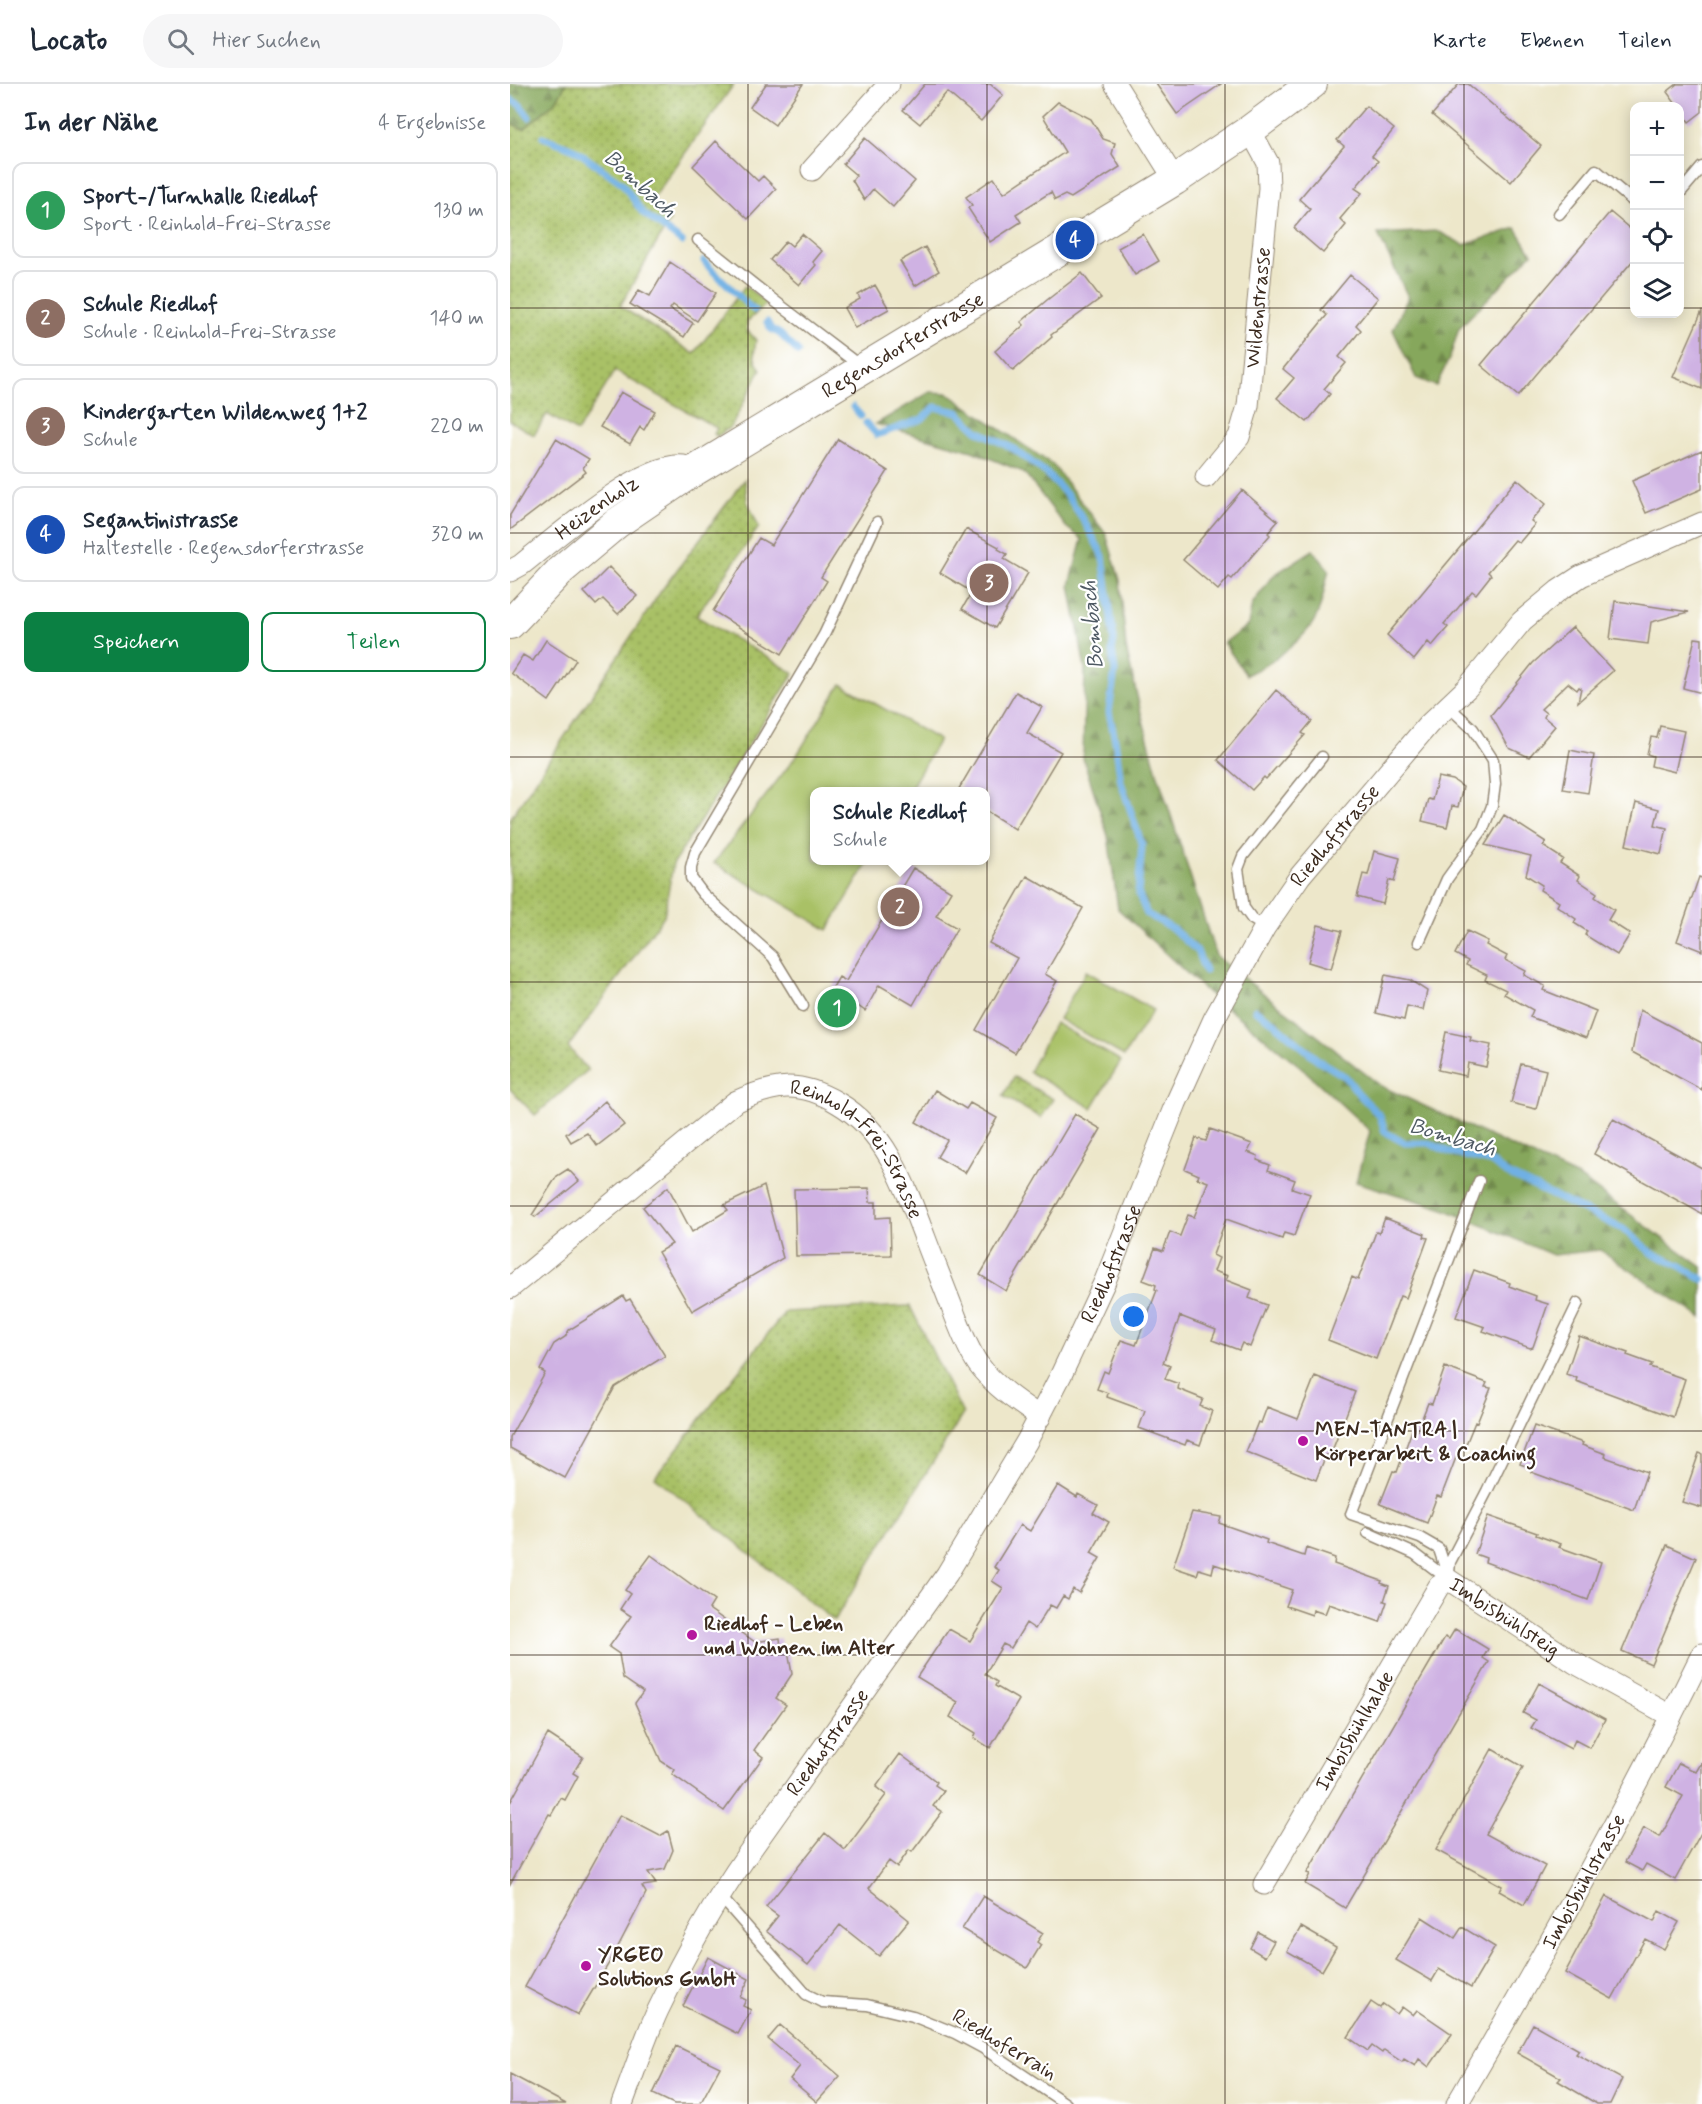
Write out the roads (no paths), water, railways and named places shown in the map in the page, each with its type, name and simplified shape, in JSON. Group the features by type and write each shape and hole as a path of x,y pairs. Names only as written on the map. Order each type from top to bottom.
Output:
{"street":[{"path":"812,170 889,84"},
{"path":"1114,84 1175,180"},
{"name":"Regensdorferstrasse","path":"510,624 561,570 616,523 689,474 1175,180 1250,130 1312,84"},
{"name":"Wildenstrasse","path":"1206,477 1239,437 1248,406 1269,188 1268,163 1250,130"},
{"name":"Heizenholz","path":"510,571 609,498 650,473 674,465 683,466 689,474"},
{"name":"Riedhofstrasse","path":"622,2104 657,2012 693,1939 747,1855 947,1574 1040,1417 1105,1281 1176,1103 1214,1019 1265,927 1300,876 1428,724 1467,688 1522,621 1558,591 1581,576 1702,523"},
{"name":"Reinhold-Frei-Strasse","path":"510,1288 735,1102 767,1089 806,1088 825,1095 848,1108 868,1127 888,1153 903,1181 962,1331 978,1364 1006,1394 1040,1417"},
{"name":"Imbisbühlsteig","path":"1449,1580 1575,1663 1671,1716"},
{"name":"Imbisbühlhalde","path":"1264,1884 1439,1586 1449,1580"},
{"name":"Imbisbühlstrasse","path":"1456,2104 1559,1927 1647,1765 1702,1654"}],"lane":[{"path":"1684,188 1702,167"},
{"path":"1559,214 1596,170 1630,198"},
{"path":"698,240 851,359 861,370"},
{"path":"802,1006 773,957 704,894 691,878 691,867 695,854 824,635 877,522"},
{"path":"1419,942 1447,879 1483,829 1492,806 1495,784 1493,760 1473,729 1448,706"},
{"path":"1265,927 1252,919 1244,908 1238,869 1243,856 1322,757"},
{"name":"Imbisbühlsteig","path":"1449,1580 1438,1549 1420,1538 1351,1514 1479,1181"},
{"path":"1449,1580 1450,1562 1578,1304"},
{"path":"1368,1533 1415,1554 1449,1580"},
{"name":"Riedhoferrain","path":"720,1896 806,1994 822,2002 867,2004 913,2016 947,2030 983,2049 1066,2104"}],"waterway":[{"name":"Bombach","path":"510,99 520,105 529,117"},
{"name":"Bombach","path":"543,137 574,149 622,183 643,213 682,242"},
{"name":"Bombach","path":"704,261 754,310"},
{"path":"767,322 771,329 780,334 798,352"},
{"name":"Bombach","path":"853,407 861,416"},
{"name":"Bombach","path":"866,423 877,435 922,419 935,407 958,412 978,431 1014,449 1046,473 1067,495 1083,519 1103,556 1114,641 1112,650 1115,671 1109,712 1121,782 1142,845 1138,893 1147,914 1173,929 1197,951 1205,971"},
{"name":"Bombach","path":"1255,1010 1272,1021 1318,1060 1346,1077 1380,1116 1385,1132 1405,1143 1429,1143 1449,1152 1493,1163 1505,1173 1623,1229 1652,1253 1681,1266 1702,1279"}],"place":[{"name":"Segantinistrasse","path":"1075,240"},
{"name":"Kindergarten Wildenweg 1+2","path":"989,583"},
{"name":"Schule Riedhof","path":"900,907"},
{"name":"Sport-/Turnhalle Riedhof","path":"837,1008"},
{"name":"MEN-TANTRA | Körperarbeit & Coaching","path":"1303,1441"},
{"name":"Riedhof - Leben und Wohnen im Alter","path":"692,1635"},
{"name":"YRGEO Solutions GmbH","path":"586,1966"}]}
